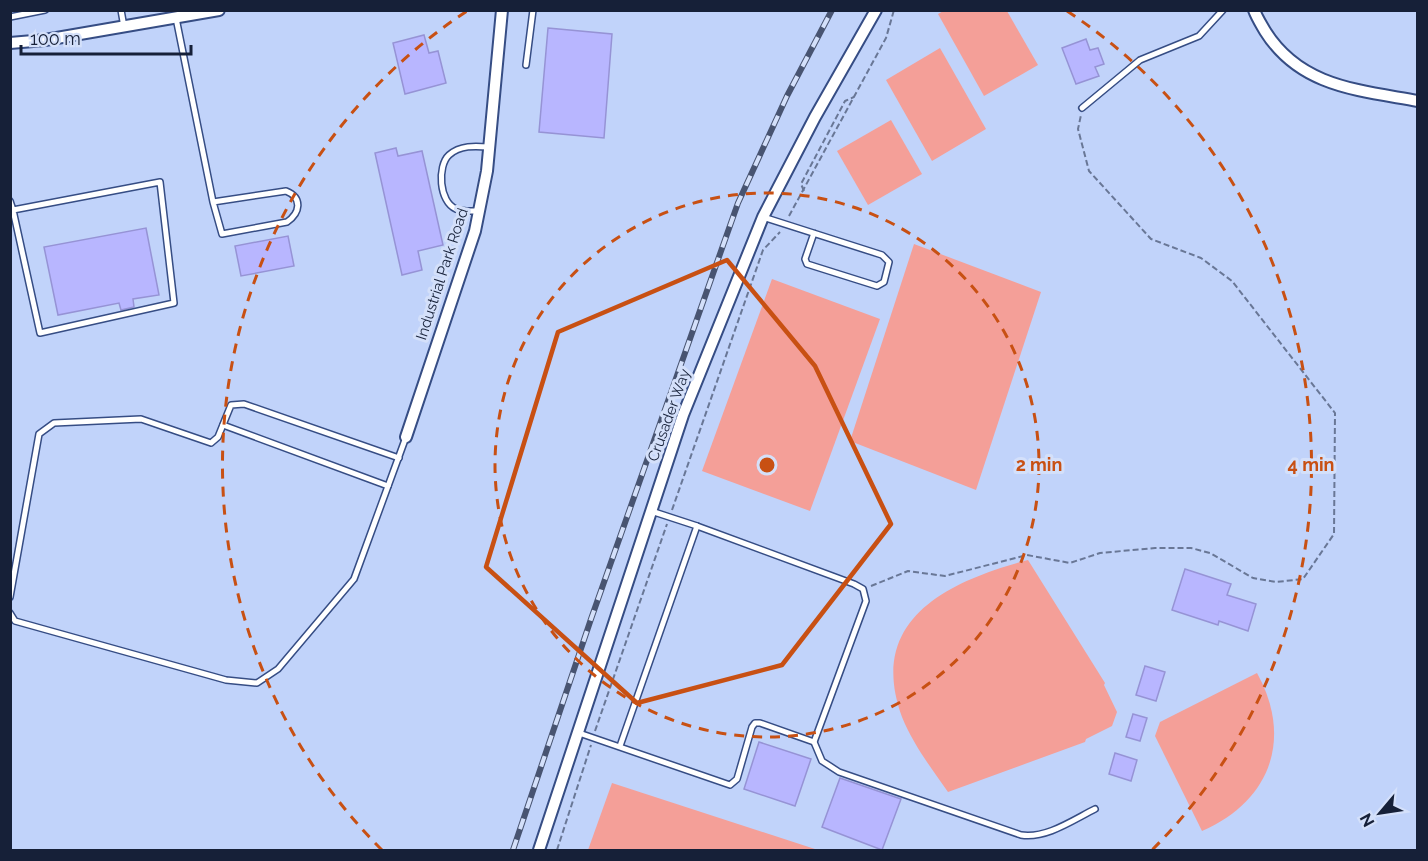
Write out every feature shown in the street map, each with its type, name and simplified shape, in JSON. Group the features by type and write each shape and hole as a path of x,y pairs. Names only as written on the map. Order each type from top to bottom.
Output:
{"street":[{"path":"10,44 219,10"},
{"name":"Industrial Park Road","path":"406,437 479,211 487,171 502,10"},
{"name":"Crusader Way","path":"539,850 683,415 763,218 820,108 876,10"},
{"path":"1254,10 1276,48 1292,63 1311,75 1341,87 1418,101"}],"lane":[{"path":"10,17 45,10"},
{"path":"121,10 124,27"},
{"path":"526,65 533,10"},
{"path":"1083,108 1140,60 1199,36 1220,16 1223,10"},
{"path":"176,18 213,202 222,234 287,222 295,217 298,210 298,202 293,194 286,191 213,202"},
{"path":"479,211 465,211 450,205 445,196 441,171 444,161 457,150 469,146 489,147"},
{"path":"10,201 40,333 174,303 160,182 13,210"},
{"path":"763,218 814,233 886,257 890,262 884,282 877,286 807,264 805,259 814,233"},
{"path":"10,597 39,434 54,423 141,419 211,443 218,437 231,405 244,404 399,458"},
{"path":"223,425 388,486"},
{"path":"10,613 15,621 226,680 257,683 278,669 354,579 406,437"},
{"path":"651,511 697,526 863,589 866,601 814,742 822,761 839,772 1030,837 1041,835 1095,809"},
{"path":"620,746 697,526"},
{"path":"579,733 730,785 737,779 755,723 814,742"}],"path":[{"path":"854,97 845,101 801,184 804,191 886,38 894,10"},
{"path":"863,589 908,571 945,576 1027,555 1070,563 1100,553 1155,548 1191,548 1210,553 1253,578 1276,582 1303,579 1334,534 1335,413 1232,281 1201,258 1151,238 1089,171 1078,129 1083,108"}],"highlighted area":[{"path":"727,260 815,366 891,524 782,665 637,703 486,567 558,332"}],"shaded area":[{"path":"945,10 1007,11 1038,65 984,96 938,14"},
{"path":"940,48 986,129 932,161 886,80"},
{"path":"891,120 922,174 868,205 837,151"},
{"path":"914,244 1041,292 976,490 850,441"},
{"path":"772,279 880,319 810,511 702,471"},
{"path":"1028,560 1105,683 1117,712 1112,726 1086,739 1085,742 948,792 917,746 902,717 894,683 895,654 905,630 922,610 944,593 998,569"},
{"path":"1257,673 1268,697 1273,721 1274,744 1269,765 1259,785 1245,803 1226,818 1202,831 1155,736 1160,722"},
{"path":"612,783 818,850 588,850"}],"building":[{"path":"548,28 612,34 604,138 539,132"},
{"path":"424,35 429,53 438,51 446,83 405,94 393,43"},
{"path":"1086,39 1090,50 1098,48 1104,64 1095,67 1099,76 1076,84 1062,48"},
{"path":"396,148 398,156 422,151 443,245 418,251 422,270 402,275 375,153"},
{"path":"146,228 159,295 133,299 134,307 121,310 119,303 58,315 44,247"},
{"path":"288,236 294,266 241,276 235,246"},
{"path":"1185,569 1231,584 1227,595 1256,604 1248,631 1219,621 1218,625 1172,610"},
{"path":"1145,666 1165,672 1156,701 1136,695"},
{"path":"1133,714 1147,718 1140,741 1126,737"},
{"path":"759,742 811,759 795,806 744,789"},
{"path":"1115,753 1137,760 1131,781 1109,774"},
{"path":"840,778 901,799 882,850 822,827"}],"railway":[{"path":"513,850 591,619 738,203 787,96 832,10"}]}
